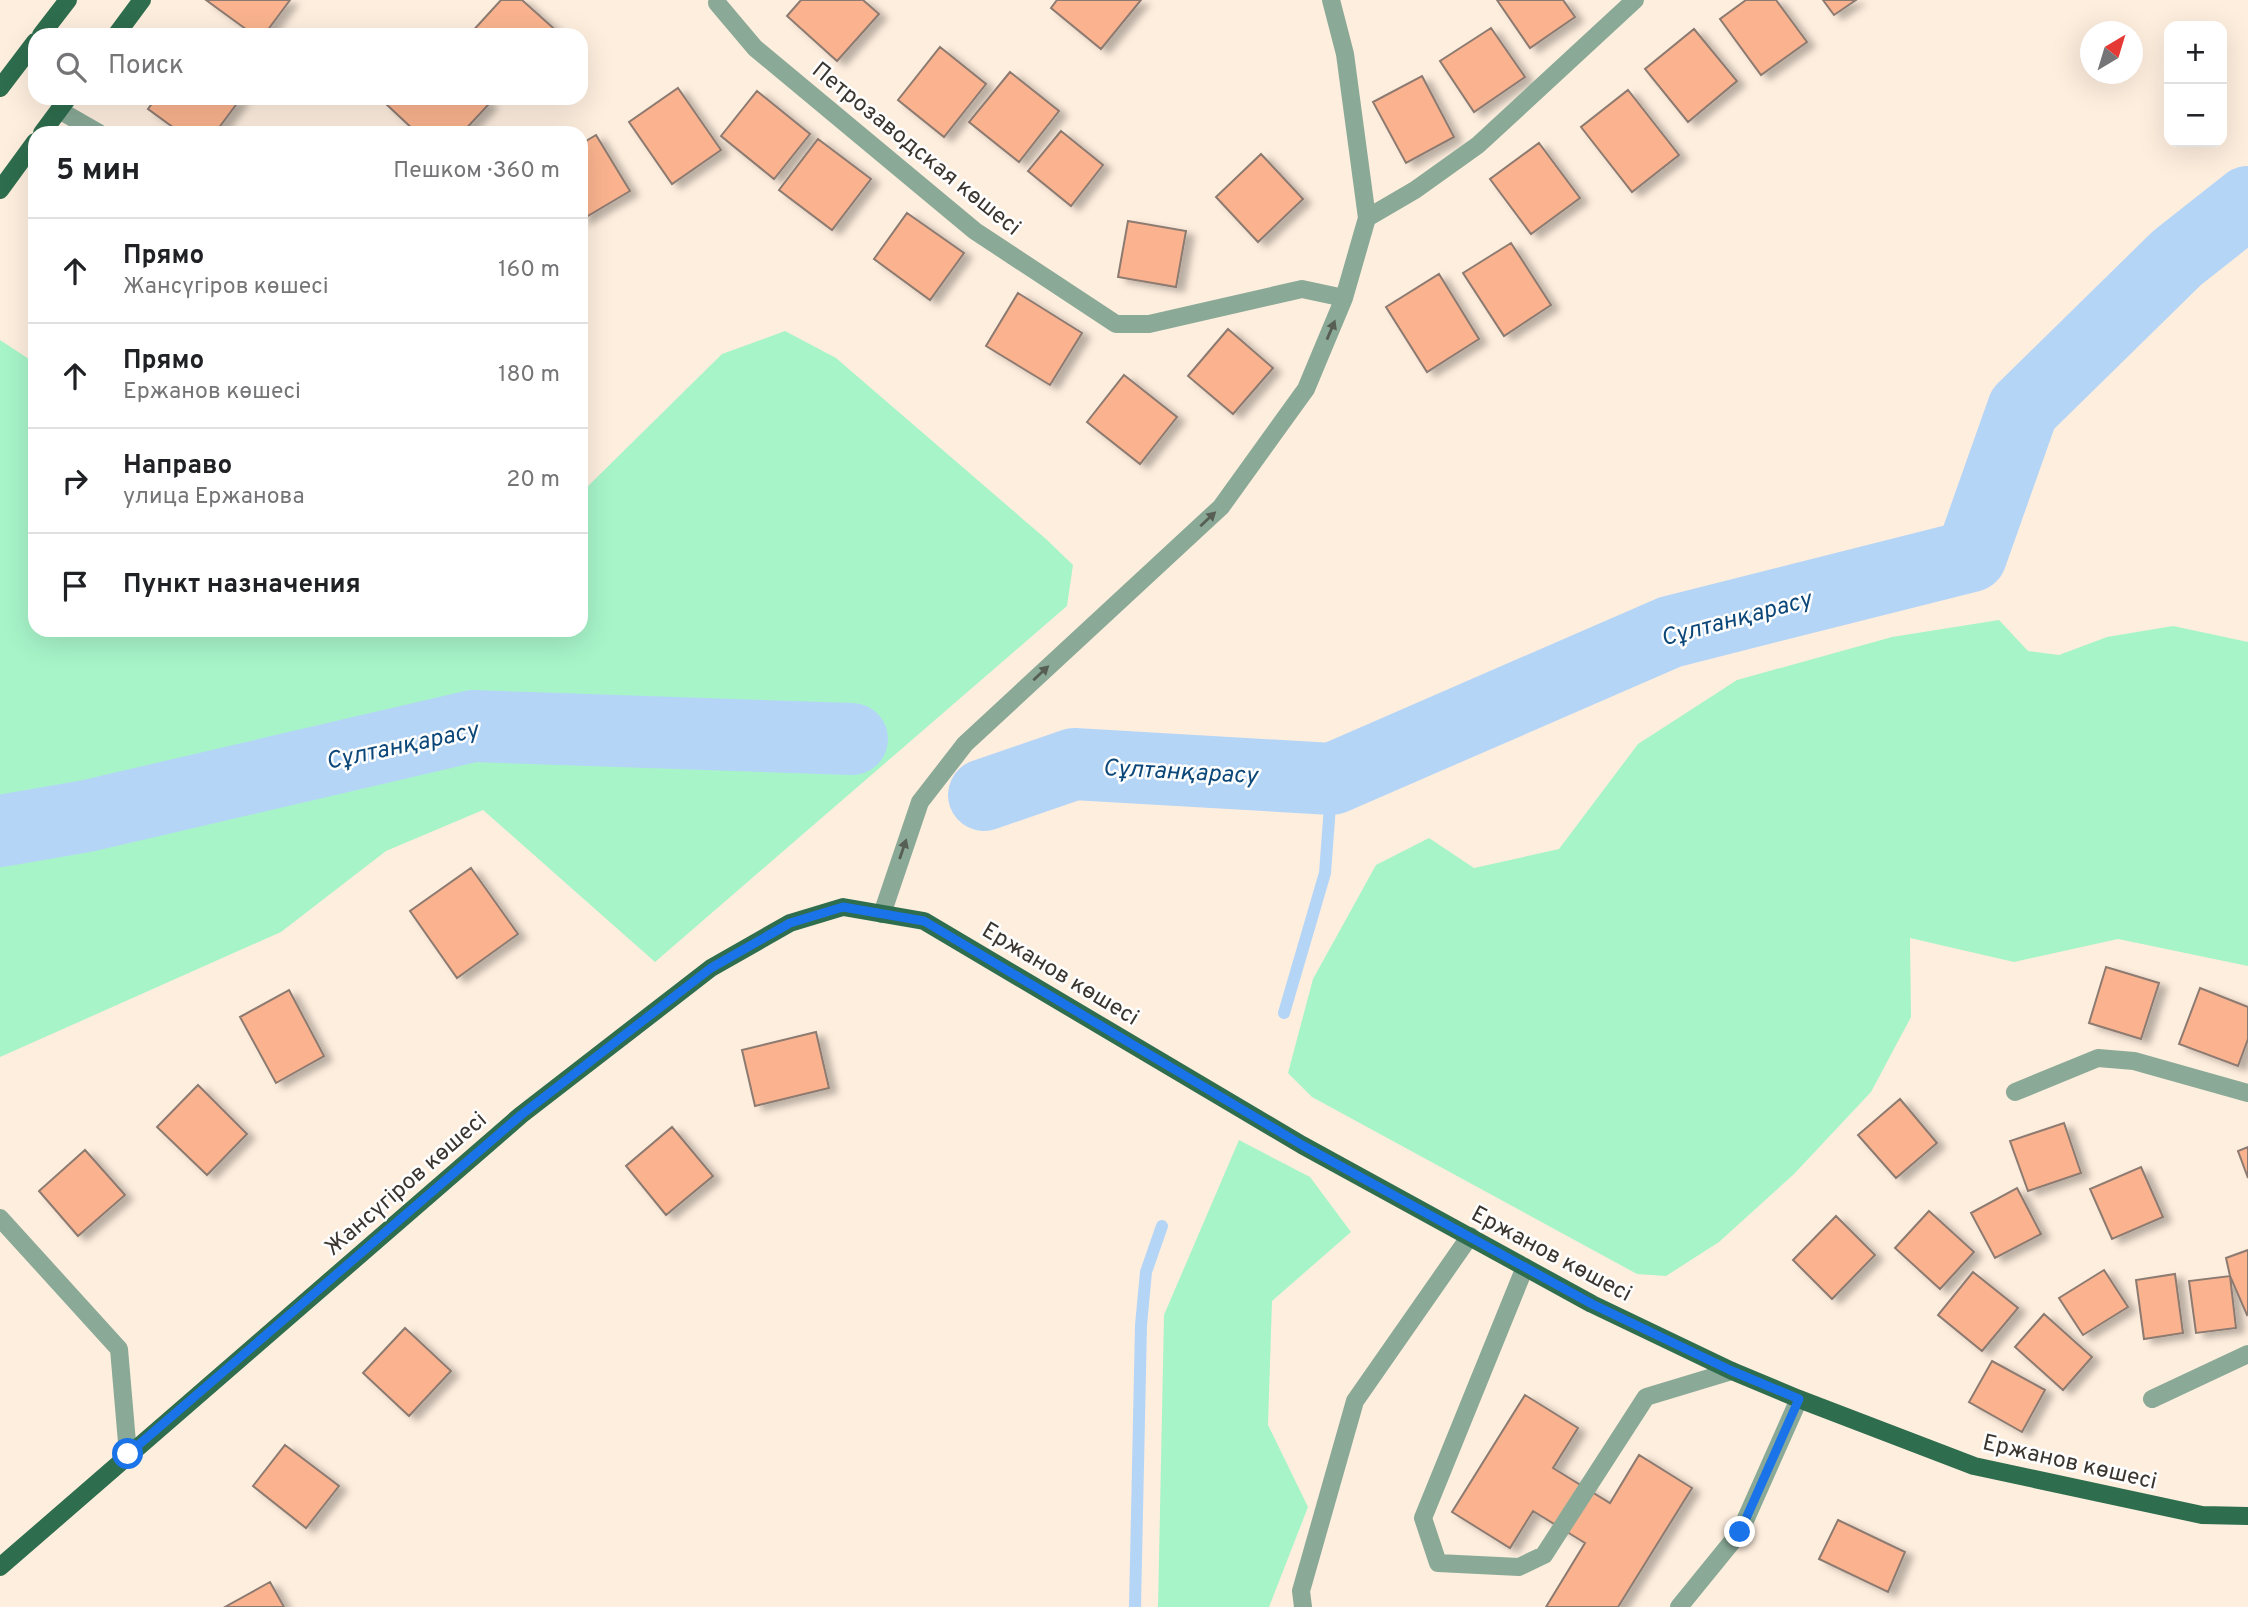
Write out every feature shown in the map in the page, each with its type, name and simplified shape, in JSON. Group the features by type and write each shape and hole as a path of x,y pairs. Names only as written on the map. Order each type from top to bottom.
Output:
{"main road":[{"path":"46,28 68,0"},
{"path":"121,28 142,0"},
{"path":"0,88 28,52"},
{"path":"47,126 63,105"},
{"path":"0,190 28,152"},
{"name":"Жансүгіров көшесі","path":"0,1567 521,1115 711,968 790,923 843,907 882,914"},
{"name":"Ержанов көшесі","path":"882,914 924,921 1302,1145 1592,1304 1732,1371 1974,1466 2202,1515 2248,1516"}],"street":[{"path":"882,914 920,802 965,744 1221,507 1306,389 1345,298 1367,218 1345,54 1331,0"},
{"path":"1367,218 1415,190 1478,145 1635,0"},
{"name":"Петрозаводская көшесі","path":"717,3 755,48 975,231 1116,324 1149,324 1302,289 1345,298"},
{"path":"65,105 91,126"},
{"path":"2015,1092 2098,1058 2134,1061 2248,1093"},
{"path":"0,1218 119,1349 128,1454"},
{"path":"1303,1607 1301,1591 1355,1401 1470,1236"},
{"path":"1525,1267 1423,1518 1438,1563 1519,1567 1544,1555 1646,1396 1732,1371"},
{"path":"2152,1399 2248,1354"},
{"path":"1679,1607 1740,1532 1799,1399"}],"green space":[{"path":"785,331 836,358 1073,565 1067,606 655,962 483,810 386,851 281,932 0,1057 0,340 28,358 28,637 588,637 588,486 722,354"},
{"path":"1999,620 2028,651 2059,655 2107,637 2173,626 2248,642 2248,966 2118,939 2014,962 1910,938 1911,1017 1871,1092 1794,1174 1719,1242 1666,1276 1637,1274 1312,1097 1288,1073 1313,979 1376,865 1429,838 1474,868 1559,849 1638,744 1737,680 1892,637"},
{"path":"1239,1140 1310,1177 1351,1232 1272,1301 1268,1425 1308,1507 1269,1607 1158,1607 1164,1315"}],"building":[{"path":"206,0 290,0 269,28 244,28"},
{"path":"501,0 522,0 553,28 475,28"},
{"path":"801,0 863,0 879,14 837,61 787,16"},
{"path":"1057,0 1141,0 1101,49 1051,8"},
{"path":"1497,0 1563,0 1575,17 1530,48"},
{"path":"1746,0 1776,0 1807,42 1761,75 1720,19"},
{"path":"1823,0 1856,0 1834,15"},
{"path":"1491,28 1525,77 1474,112 1440,61"},
{"path":"1694,29 1737,81 1688,122 1645,69"},
{"path":"940,47 986,84 944,137 898,100"},
{"path":"1010,72 1059,111 1019,162 969,122"},
{"path":"1422,76 1454,137 1406,163 1373,102"},
{"path":"678,88 721,150 672,184 629,122"},
{"path":"1628,90 1679,155 1632,192 1581,127"},
{"path":"757,91 810,134 774,179 721,136"},
{"path":"151,105 236,105 220,126 171,126 148,109"},
{"path":"387,105 488,105 469,126 410,126"},
{"path":"1061,131 1103,165 1071,206 1028,171"},
{"path":"596,135 630,191 588,216 588,140"},
{"path":"818,139 871,179 832,230 779,190"},
{"path":"1539,143 1580,198 1531,234 1490,179"},
{"path":"1261,154 1303,199 1258,242 1216,197"},
{"path":"907,213 964,253 930,300 874,259"},
{"path":"1128,221 1186,231 1176,287 1118,277"},
{"path":"1511,243 1551,305 1504,336 1463,273"},
{"path":"1439,274 1479,339 1427,372 1386,307"},
{"path":"1018,293 1082,333 1050,385 986,346"},
{"path":"1228,329 1273,368 1233,414 1188,376"},
{"path":"1124,375 1177,417 1140,464 1087,422"},
{"path":"471,868 518,934 457,978 410,911"},
{"path":"2106,967 2159,983 2141,1039 2089,1023"},
{"path":"2200,988 2248,1007 2248,1039 2238,1066 2179,1044"},
{"path":"289,990 324,1056 276,1083 240,1017"},
{"path":"816,1032 829,1088 755,1106 742,1050"},
{"path":"198,1085 247,1134 207,1175 157,1127"},
{"path":"1900,1099 1937,1143 1896,1178 1858,1135"},
{"path":"2064,1123 2081,1173 2028,1191 2010,1141"},
{"path":"672,1127 713,1176 666,1215 626,1166"},
{"path":"2248,1147 2248,1178 2238,1151"},
{"path":"85,1150 125,1195 78,1236 39,1191"},
{"path":"2141,1167 2163,1217 2112,1239 2090,1189"},
{"path":"2017,1188 2041,1234 1995,1258 1971,1213"},
{"path":"1929,1211 1974,1252 1940,1289 1895,1248"},
{"path":"1836,1216 1875,1255 1832,1299 1793,1260"},
{"path":"2248,1250 2247,1315 2230,1276 2226,1258"},
{"path":"2104,1270 2128,1307 2083,1335 2059,1298"},
{"path":"1973,1272 2018,1308 1982,1351 1938,1315"},
{"path":"2175,1274 2183,1333 2144,1339 2136,1280"},
{"path":"2230,1276 2236,1328 2196,1333 2189,1281"},
{"path":"2044,1314 2092,1357 2063,1390 2015,1347"},
{"path":"405,1328 451,1371 409,1416 363,1373"},
{"path":"1992,1361 2045,1390 2022,1432 1969,1402"},
{"path":"1525,1395 1578,1428 1553,1468 1610,1503 1639,1455 1692,1488 1618,1607 1546,1607 1585,1543 1533,1511 1510,1548 1452,1512"},
{"path":"285,1445 339,1486 306,1528 253,1486"},
{"path":"1838,1520 1905,1552 1888,1592 1819,1559"},
{"path":"270,1582 284,1607 225,1607"}],"waterway":[{"name":"Сұлтанқарасу","path":"984,795 1074,764 1332,779 1670,632 1971,556 2023,409 2177,258 2248,202"},
{"name":"Сұлтанқарасу","path":"0,831 87,816 473,726 852,739"},
{"path":"1284,1013 1325,873 1332,779"},
{"path":"1135,1607 1141,1325 1146,1272 1162,1226"}],"route":[{"path":"128,1454 521,1115 711,968 790,923 843,907 924,921 1302,1145 1592,1304 1732,1371 1799,1399 1740,1532"}]}
